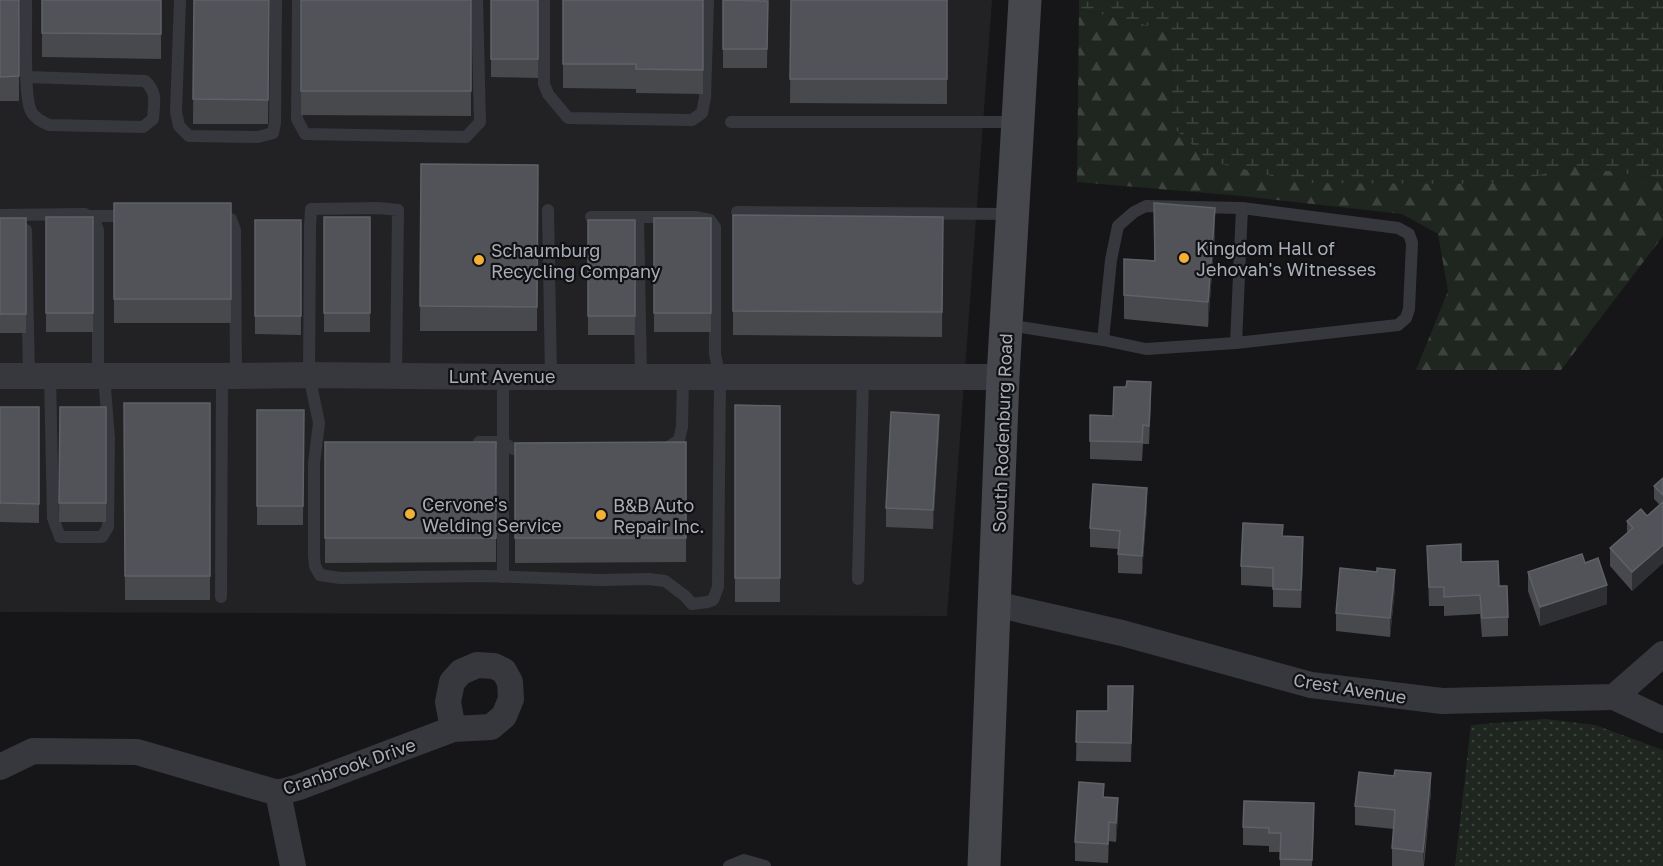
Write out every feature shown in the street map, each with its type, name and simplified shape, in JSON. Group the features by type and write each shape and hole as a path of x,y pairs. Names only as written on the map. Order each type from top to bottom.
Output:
{"street":[{"name":"South Rodenburg Road","path":"984,866 1003,377 1025,0"},
{"name":"Lunt Avenue","path":"0,376 1003,377"},
{"name":"Crest Avenue","path":"995,604 1122,633 1311,685 1442,701 1614,697"},
{"path":"1663,654 1614,697 1663,720"},
{"name":"Cranbrook Drive","path":"0,767 33,751 137,752 278,793 453,729"},
{"path":"278,793 293,866"}],"lane":[{"path":"26,0 27,95 31,112 38,119 49,125 143,127 153,119 154,92 145,81 27,77"},
{"path":"180,0 176,112 179,126 189,136 258,137 273,133 275,123 276,0"},
{"path":"309,1 298,0 297,119 305,134 466,137 480,122 474,3"},
{"path":"544,0 544,84 548,94 568,118 692,120 702,113 705,98 708,0"},
{"path":"731,122 1018,122"},
{"path":"1006,325 1146,349 1398,325 1406,318 1409,309 1412,243 1410,234 1398,228 1242,208 1146,206 1134,212 1118,226 1111,260 1103,340"},
{"path":"1236,342 1242,208"},
{"path":"396,376 398,210 311,209 309,375 320,423 322,447 315,463 314,556 315,566 320,575 340,578 649,579 665,581 692,604 713,600 718,587 720,377 715,354 715,227 710,220 695,217 591,217"},
{"path":"548,210 551,377"},
{"path":"737,212 1013,214"},
{"path":"0,215 85,214 94,219 98,230 101,376 109,438 108,527 102,537 60,537 53,518 25,215"},
{"path":"89,216 144,216"},
{"path":"200,216 222,216 231,219 235,230 220,597"},
{"path":"638,217 640,376"},
{"path":"503,377 503,577"},
{"path":"645,451 667,448 679,440 682,427 683,377"},
{"path":"858,579 863,377"},
{"path":"468,443 503,442 513,449 546,450"},
{"path":"729,866 744,860 765,866"}],"shaded area":[{"path":"0,0 992,0 947,616 0,612"}],"green space":[{"path":"1079,0 1663,0 1663,180 1573,165 1510,184 1302,183 1209,161 1172,126 1171,36 1155,27 1079,9"},
{"path":"1079,9 1155,27 1171,36 1172,126 1510,184 1573,165 1663,180 1663,236 1561,370 1416,370 1448,291 1438,234 1402,214 1242,196 1077,182"},
{"path":"1545,719 1595,725 1663,750 1663,866 1455,866 1471,725"}],"building":[{"path":"0,0 19,0 19,76 0,77"},
{"path":"42,0 161,0 161,34 42,33"},
{"path":"194,0 269,0 268,100 193,99"},
{"path":"301,0 471,0 471,91 301,91"},
{"path":"491,0 538,0 538,59 491,59"},
{"path":"563,0 703,0 703,70 636,69 636,64 563,64"},
{"path":"723,0 768,1 767,49 723,49"},
{"path":"791,0 947,0 947,79 790,79"},
{"name":"Schaumburg Recycling Company","path":"421,164 538,165 537,307 420,306"},
{"path":"114,203 231,203 231,299 114,299"},
{"name":"Kingdom Hall of Jehovah's Witnesses","path":"1154,203 1215,208 1208,302 1124,295 1124,259 1155,261"},
{"path":"733,215 943,217 942,312 733,311"},
{"path":"46,217 93,217 93,313 46,313"},
{"path":"324,217 370,217 370,313 324,313"},
{"path":"0,218 26,218 26,314 0,314"},
{"path":"654,218 711,218 711,313 654,313"},
{"path":"255,220 301,220 301,316 255,316"},
{"path":"588,220 635,220 635,316 588,316"},
{"path":"1127,381 1151,382 1149,426 1143,425 1142,442 1090,441 1090,415 1113,416 1114,387 1126,387"},
{"path":"124,403 210,403 210,576 125,576"},
{"path":"735,405 780,406 780,578 735,578"},
{"path":"0,407 39,407 39,504 0,503"},
{"path":"60,407 106,407 106,503 59,503"},
{"path":"257,410 304,410 303,506 257,506"},
{"path":"891,412 939,415 933,510 886,508"},
{"name":"Cervone's Welding Service","path":"325,442 496,442 496,538 325,538"},
{"name":"B&B Auto Repair Inc.","path":"686,442 686,538 515,538 515,443"},
{"path":"1663,478 1663,495 1654,486"},
{"path":"1093,484 1147,488 1142,556 1118,554 1120,531 1090,528"},
{"path":"1663,502 1663,545 1632,572 1610,548 1633,528 1627,521 1641,509 1647,516"},
{"path":"1243,523 1283,525 1282,536 1303,537 1301,590 1273,589 1273,568 1241,566"},
{"path":"1461,544 1461,562 1498,561 1499,586 1507,586 1508,617 1482,618 1480,595 1444,597 1444,587 1429,587 1427,546"},
{"path":"1582,554 1585,563 1598,558 1607,585 1540,607 1528,572"},
{"path":"1340,568 1377,572 1377,568 1395,570 1390,618 1336,613"},
{"path":"1108,686 1133,686 1131,743 1076,742 1077,711 1108,711"},
{"path":"1395,770 1431,773 1423,852 1392,848 1395,810 1355,806 1359,772 1394,776"},
{"path":"1079,782 1104,784 1103,797 1118,798 1116,823 1109,822 1108,844 1075,842"},
{"path":"1244,801 1314,803 1312,860 1280,859 1281,833 1269,833 1269,828 1243,827"}],"place":[{"name":"Kingdom Hall of Jehovah's Witnesses","path":"1184,258"},
{"name":"Schaumburg Recycling Company","path":"479,260"},
{"name":"Cervone's Welding Service","path":"410,514"},
{"name":"B&B Auto Repair Inc.","path":"601,515"}]}
